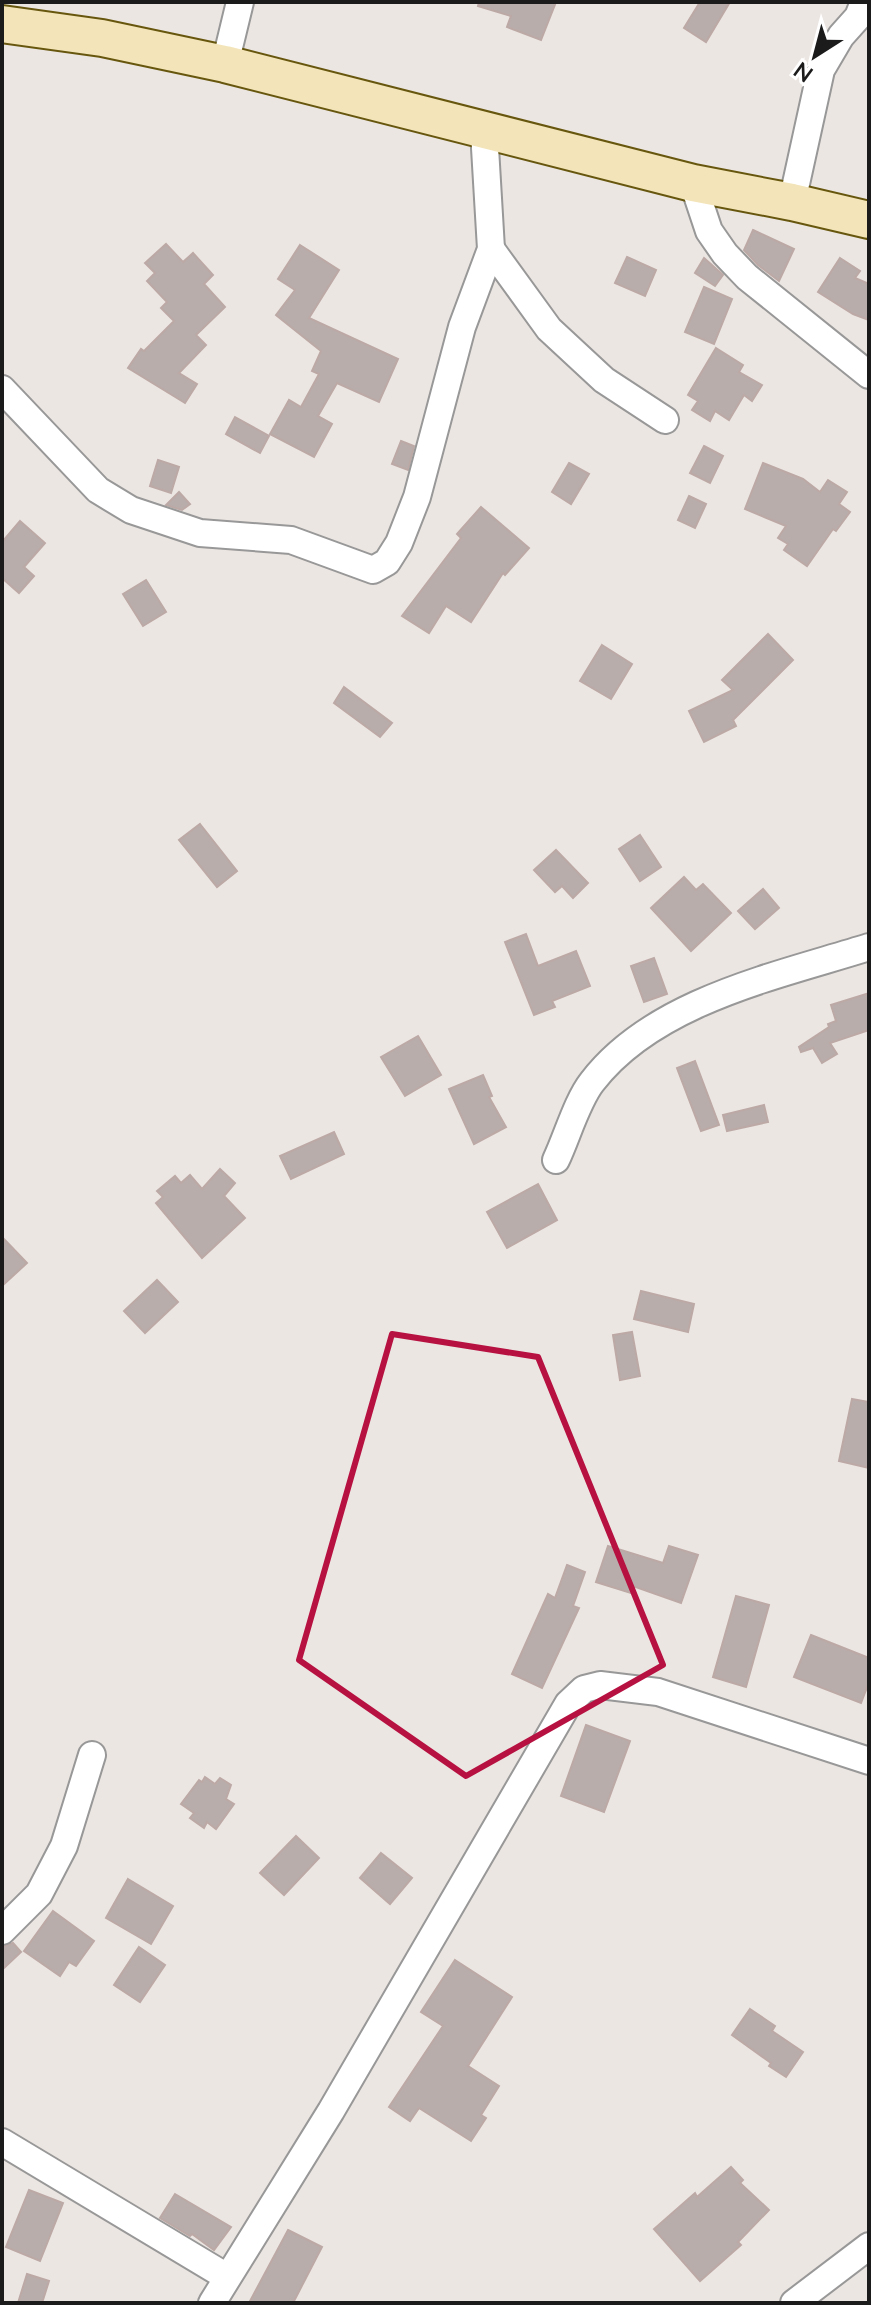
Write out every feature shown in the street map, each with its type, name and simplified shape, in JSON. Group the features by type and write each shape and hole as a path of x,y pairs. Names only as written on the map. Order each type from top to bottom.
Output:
{"street":[{"path":"225,64 240,2"},
{"path":"792,202 821,70 841,36 858,17 864,2"},
{"path":"2,24 102,38 225,64 693,183 869,220"},
{"path":"8,402 98,490 131,510 200,533 291,540 373,570 387,562 399,543 417,497 462,327 491,249 484,131"},
{"path":"693,183 709,231 725,254 747,277 869,375"},
{"path":"491,249 549,329 604,380 665,420"},
{"path":"556,1160 590,1084 620,1052 662,1022 743,986 869,947"},
{"path":"212,2303 331,2111 568,1704 584,1689 600,1685 658,1692 869,1761"},
{"path":"2,1931 39,1894 64,1846 92,1755"},
{"path":"2,2142 227,2277"},
{"path":"794,2303 869,2246"}],"highlighted area":[{"path":"392,1334 538,1357 663,1665 466,1776 299,1660"}],"building":[{"path":"479,2 556,2 541,40 507,27 511,16 478,6"},
{"path":"700,2 730,2 706,42 684,28"},
{"path":"753,230 794,249 779,281 744,250"},
{"path":"166,244 183,262 193,253 213,275 204,284 225,307 196,335 206,345 179,373 197,384 185,403 128,368 141,349 144,351 174,321 161,308 167,302 147,281 155,273 145,263"},
{"path":"300,245 339,270 309,318 398,359 379,402 337,383 318,416 332,424 314,457 270,434 289,400 301,407 319,374 312,371 321,351 276,315 295,290 278,279"},
{"path":"627,257 656,270 645,296 615,283"},
{"path":"704,258 723,275 715,286 695,273"},
{"path":"840,258 860,271 855,278 869,284 869,320 853,314 818,292"},
{"path":"704,287 732,299 714,344 685,332"},
{"path":"716,348 743,365 739,372 762,385 752,401 744,395 729,420 715,411 710,421 692,410 698,401 688,395"},
{"path":"235,417 269,436 260,453 226,434"},
{"path":"401,441 414,446 408,470 392,464"},
{"path":"704,446 723,456 710,483 690,473"},
{"path":"158,460 179,467 171,493 150,486"},
{"path":"569,463 589,474 571,504 552,492"},
{"path":"763,463 803,479 820,492 828,480 847,492 839,504 850,512 836,531 833,529 807,566 784,550 788,544 778,538 786,526 745,509"},
{"path":"179,492 190,504 182,510 166,505"},
{"path":"689,496 706,504 695,528 678,520"},
{"path":"481,507 529,548 505,575 503,573 471,622 446,606 429,633 402,616 461,538 457,534"},
{"path":"20,521 45,543 24,567 34,576 19,593 2,578 2,542"},
{"path":"146,580 166,612 143,626 123,594"},
{"path":"768,634 793,660 733,720 736,726 704,742 689,711 733,690 722,680"},
{"path":"602,645 632,664 611,699 580,681"},
{"path":"344,687 392,723 380,737 334,703"},
{"path":"200,824 237,871 217,887 179,840"},
{"path":"640,835 661,867 640,881 619,849"},
{"path":"556,850 588,883 573,898 562,886 555,892 534,870"},
{"path":"684,877 696,890 703,884 731,913 691,951 651,908"},
{"path":"763,889 779,908 755,929 738,911"},
{"path":"526,934 538,966 576,951 590,986 552,1001 555,1007 534,1015 505,942"},
{"path":"654,958 667,994 644,1002 631,966"},
{"path":"869,993 869,1030 830,1043 837,1054 822,1063 813,1048 801,1052 799,1047 836,1021 831,1005"},
{"path":"418,1036 441,1075 405,1096 381,1057"},
{"path":"695,1061 719,1125 701,1131 677,1068"},
{"path":"483,1075 492,1096 489,1097 506,1127 474,1144 449,1089"},
{"path":"764,1105 768,1122 727,1131 723,1115"},
{"path":"334,1132 344,1154 291,1179 280,1156"},
{"path":"220,1169 235,1183 224,1196 245,1218 202,1258 156,1203 163,1197 157,1191 175,1176 181,1183 190,1175 202,1189"},
{"path":"538,1184 557,1220 507,1248 487,1212"},
{"path":"2,1237 27,1263 2,1286"},
{"path":"157,1280 178,1302 145,1333 124,1311"},
{"path":"641,1291 694,1304 688,1332 634,1319"},
{"path":"632,1332 640,1376 620,1380 613,1335"},
{"path":"852,1399 869,1402 869,1468 839,1461"},
{"path":"608,1546 663,1563 669,1546 698,1555 681,1603 633,1586 631,1593 596,1582"},
{"path":"567,1565 585,1572 573,1606 579,1608 542,1688 512,1674 548,1594 555,1598"},
{"path":"736,1596 769,1605 746,1687 713,1677"},
{"path":"811,1635 869,1658 869,1682 861,1703 794,1677"},
{"path":"586,1725 630,1741 604,1812 561,1796"},
{"path":"205,1777 215,1784 220,1778 231,1785 226,1799 234,1804 216,1829 207,1822 204,1828 190,1818 194,1813 181,1804 199,1780 202,1782"},
{"path":"296,1836 319,1858 284,1895 260,1873"},
{"path":"381,1853 412,1878 390,1904 360,1878"},
{"path":"128,1879 173,1906 151,1944 106,1918"},
{"path":"53,1911 94,1941 76,1966 69,1962 60,1976 24,1951"},
{"path":"13,1943 21,1952 2,1970 2,1947"},
{"path":"139,1947 165,1965 140,2002 114,1985"},
{"path":"455,1960 512,1997 468,2066 499,2086 481,2115 486,2118 471,2141 419,2108 410,2121 389,2107 443,2026 421,2012"},
{"path":"750,2009 775,2026 772,2031 803,2052 786,2077 732,2035"},
{"path":"731,2167 743,2180 740,2183 769,2210 738,2242 741,2245 700,2281 654,2229"},
{"path":"29,2190 63,2203 40,2261 6,2247"},
{"path":"175,2194 231,2227 214,2250 192,2234 190,2236 160,2218"},
{"path":"288,2230 322,2247 293,2303 249,2303"},
{"path":"27,2274 49,2281 42,2303 18,2303"}]}
